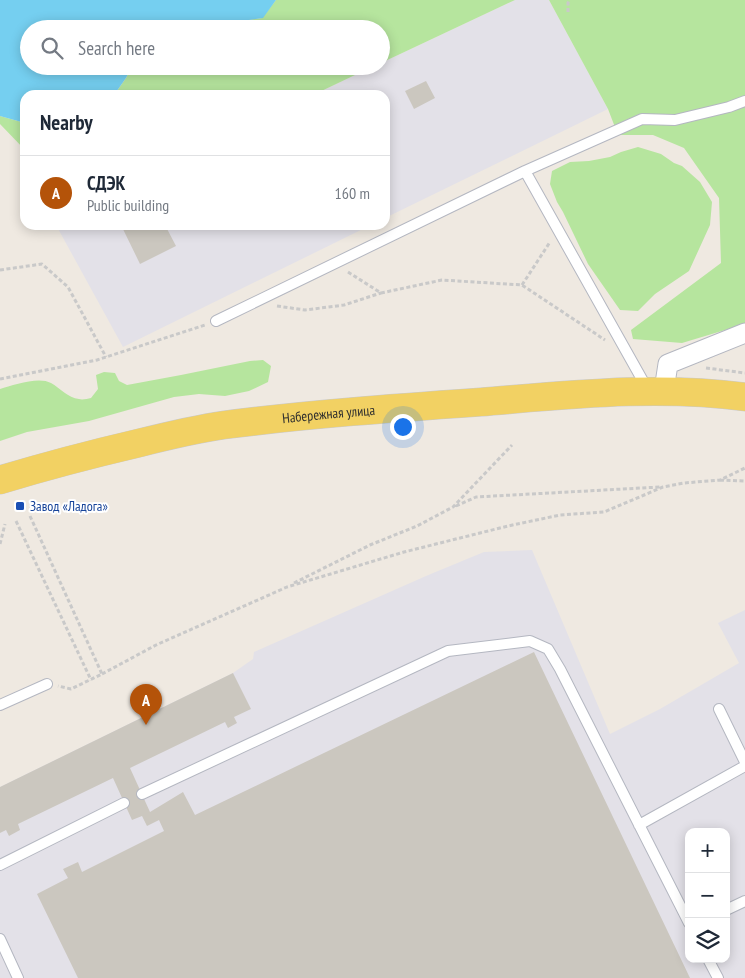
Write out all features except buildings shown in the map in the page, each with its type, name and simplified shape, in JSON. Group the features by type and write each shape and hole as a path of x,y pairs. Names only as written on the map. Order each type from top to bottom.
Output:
{"main road":[{"name":"Набережная улица","path":"0,480 103,451 223,425 338,413 524,398 656,391 723,394 745,397"}],"street":[{"path":"656,391 668,364 745,333"}],"lane":[{"path":"216,322 525,171 642,119 675,120 729,108 745,101"},
{"path":"525,171 631,358 656,391"},
{"path":"142,794 448,651 530,642 548,649 560,669 686,918"},
{"path":"0,705 47,684"},
{"path":"719,709 745,762"},
{"path":"639,826 745,766"},
{"path":"0,865 124,803"},
{"path":"730,908 745,901"},
{"path":"0,939 18,978"},
{"path":"710,963 718,978"}],"path":[{"path":"568,12 569,0"},
{"path":"522,285 558,230"},
{"path":"0,270 42,264 68,287 106,357"},
{"path":"335,264 381,293"},
{"path":"254,303 305,310 344,305 381,293 442,280 522,285 631,358"},
{"path":"0,379 97,360 216,322"},
{"path":"454,507 512,445"},
{"path":"720,480 745,468"},
{"path":"47,684 71,689 156,645 286,587 370,545 417,526 476,497 663,487 720,480 745,481"},
{"path":"286,587 404,552 508,526 560,515 604,512 663,487"},
{"path":"30,516 102,674"},
{"path":"16,521 91,680"},
{"path":"0,544 5,524"}],"shaded area":[{"path":"515,0 549,0 608,109 390,216 390,90 324,90 355,75 390,75 390,59"},
{"path":"59,230 361,230 123,347"},
{"path":"532,550 610,734 660,709 739,663 718,623 745,610 745,978 0,978 0,787 233,673 253,659 254,652 484,552"}],"green space":[{"path":"276,0 515,0 390,59 390,20 248,20 262,18"},
{"path":"549,0 745,0 745,324 682,343 633,339 631,330 721,263 719,198 684,148 653,135 618,135 608,109"},
{"path":"128,75 355,75 324,90 118,90"},
{"path":"0,116 20,122 20,145 0,124"},
{"path":"638,147 661,154 682,166 700,182 712,202 710,225 689,271 655,294 638,311 620,310 588,264 550,184 552,171 570,162 610,157"},
{"path":"263,360 271,366 268,382 249,391 225,396 199,394 174,397 89,421 27,432 0,441 0,389 5,387 40,380 51,383 71,397 85,399 91,398 98,389 96,375 104,372 115,373 119,381 127,385"}],"water":[{"path":"0,0 276,0 263,18 249,20 20,20 20,75 128,75 118,90 20,90 20,122 0,116"}],"place":[{"name":"Завод «Ладога»","path":"20,506"},
{"name":"СДЭК","path":"146,725"}]}
